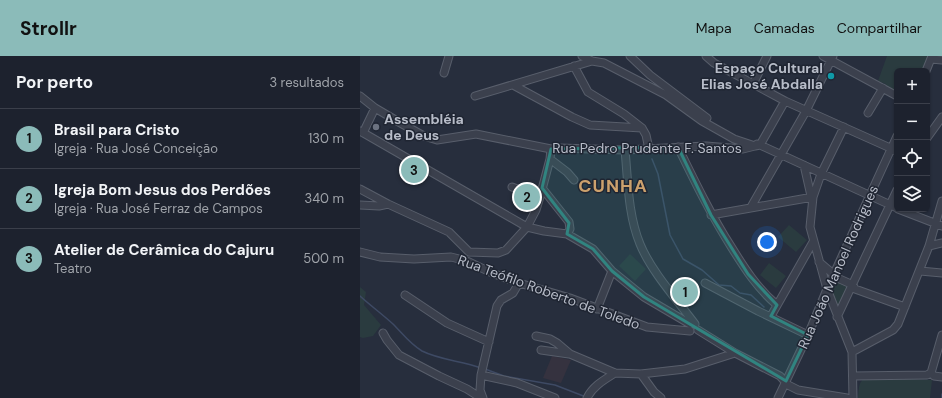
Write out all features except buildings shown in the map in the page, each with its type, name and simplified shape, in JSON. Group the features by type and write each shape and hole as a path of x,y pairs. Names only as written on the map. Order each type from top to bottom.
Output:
{"street":[{"path":"444,73 449,56"},
{"path":"582,56 592,61 604,63 666,95 702,122 734,139 758,146"},
{"path":"630,56 650,75 704,117 735,135 804,165 894,207"},
{"path":"706,56 714,63 784,101 894,150"},
{"path":"753,84 767,56"},
{"path":"823,56 832,58 894,94"},
{"path":"927,68 932,57 942,60"},
{"path":"751,207 806,111 832,58"},
{"path":"475,96 592,61"},
{"path":"574,66 588,92 624,114 642,128 646,135 649,149"},
{"path":"513,85 590,125 602,124 642,128"},
{"path":"868,113 883,88"},
{"name":"Rua Pedro Prudente F. Santos","path":"360,96 375,108 417,132 437,140 476,134 551,149 625,150 706,146 743,150 758,146"},
{"path":"758,146 784,101"},
{"path":"375,108 361,132 527,227 568,234 593,249 612,271 644,297 693,327"},
{"path":"930,134 942,117"},
{"path":"844,127 821,174 812,197 810,227 827,289 852,352 853,398"},
{"path":"678,147 711,215 748,274 768,298 777,305"},
{"path":"360,189 388,204 449,232 469,252 498,253 506,250 527,227 536,210 550,159 551,149"},
{"path":"625,150 632,219 640,244 659,276 693,327"},
{"name":"Rua João Manoel Rodrigues","path":"778,398 808,335 869,196 894,150"},
{"path":"550,159 567,172 574,180"},
{"path":"804,165 812,197"},
{"path":"512,187 540,197"},
{"path":"542,188 569,222 570,229 568,234"},
{"path":"837,317 894,196"},
{"path":"711,215 812,197"},
{"path":"852,352 893,330 898,324 929,246 939,225 942,201"},
{"path":"360,206 379,206 388,204"},
{"path":"906,212 939,225"},
{"path":"771,316 813,242"},
{"path":"929,246 942,243"},
{"name":"Rua Teófilo Roberto de Toledo","path":"360,252 372,256 414,259 451,257 467,261 519,284 570,298 647,327 693,327 735,353 780,376 788,385 798,390 847,398"},
{"path":"467,261 469,252"},
{"path":"819,262 832,273 833,276 853,285 855,288 905,307"},
{"path":"597,309 612,271"},
{"path":"920,271 942,273"},
{"path":"705,283 808,335"},
{"path":"482,398 480,390 481,374 497,306 501,300 513,293 519,284"},
{"path":"405,295 447,323 489,342"},
{"path":"383,333 399,355 468,389 482,398"},
{"path":"536,336 554,341 570,354"},
{"path":"931,373 940,347 942,336"},
{"path":"540,350 570,354 615,373 641,374 685,369 735,353"},
{"path":"588,396 600,382 615,373"},
{"path":"853,376 927,375 931,373"},
{"path":"931,373 934,376 940,377"},
{"path":"481,374 517,383 555,398"},
{"path":"641,374 654,392 661,398"}],"highlighted area":[{"path":"678,147 711,215 748,274 777,305 771,316 808,335 786,381 644,297 612,271 593,249 567,234 569,223 542,188 551,149"}],"shaded area":[{"path":"887,56 930,56 925,68 894,68 894,91 886,86 886,84 878,81"},
{"path":"789,225 807,240 796,252 778,237"},
{"path":"630,254 646,269 635,281 619,266"},
{"path":"769,263 786,276 776,288 760,275"},
{"path":"836,281 849,286 837,309 830,289"},
{"path":"360,287 366,292 364,305 381,325 373,336 363,338 360,337"},
{"path":"552,356 571,360 561,383 543,378"},
{"path":"868,377 932,380 930,398 858,398 861,382"}],"waterway":[{"path":"652,159 658,174 670,235 683,259 702,270 719,285 731,286 740,293 751,295 764,307"},
{"path":"360,296 422,351 481,368"},
{"path":"485,369 504,376 555,385 586,397"}],"place":[{"name":"Espaço Cultural Elias José Abdalla","path":"831,76"},
{"name":"Assembléia de Deus","path":"376,127"},
{"name":"Atelier de Cerâmica do Cajuru","path":"414,170"},
{"name":"Igreja Bom Jesus dos Perdões","path":"527,197"},
{"name":"Brasil para Cristo","path":"685,292"}],"district":[{"name":"CUNHA","path":"613,186"}]}
